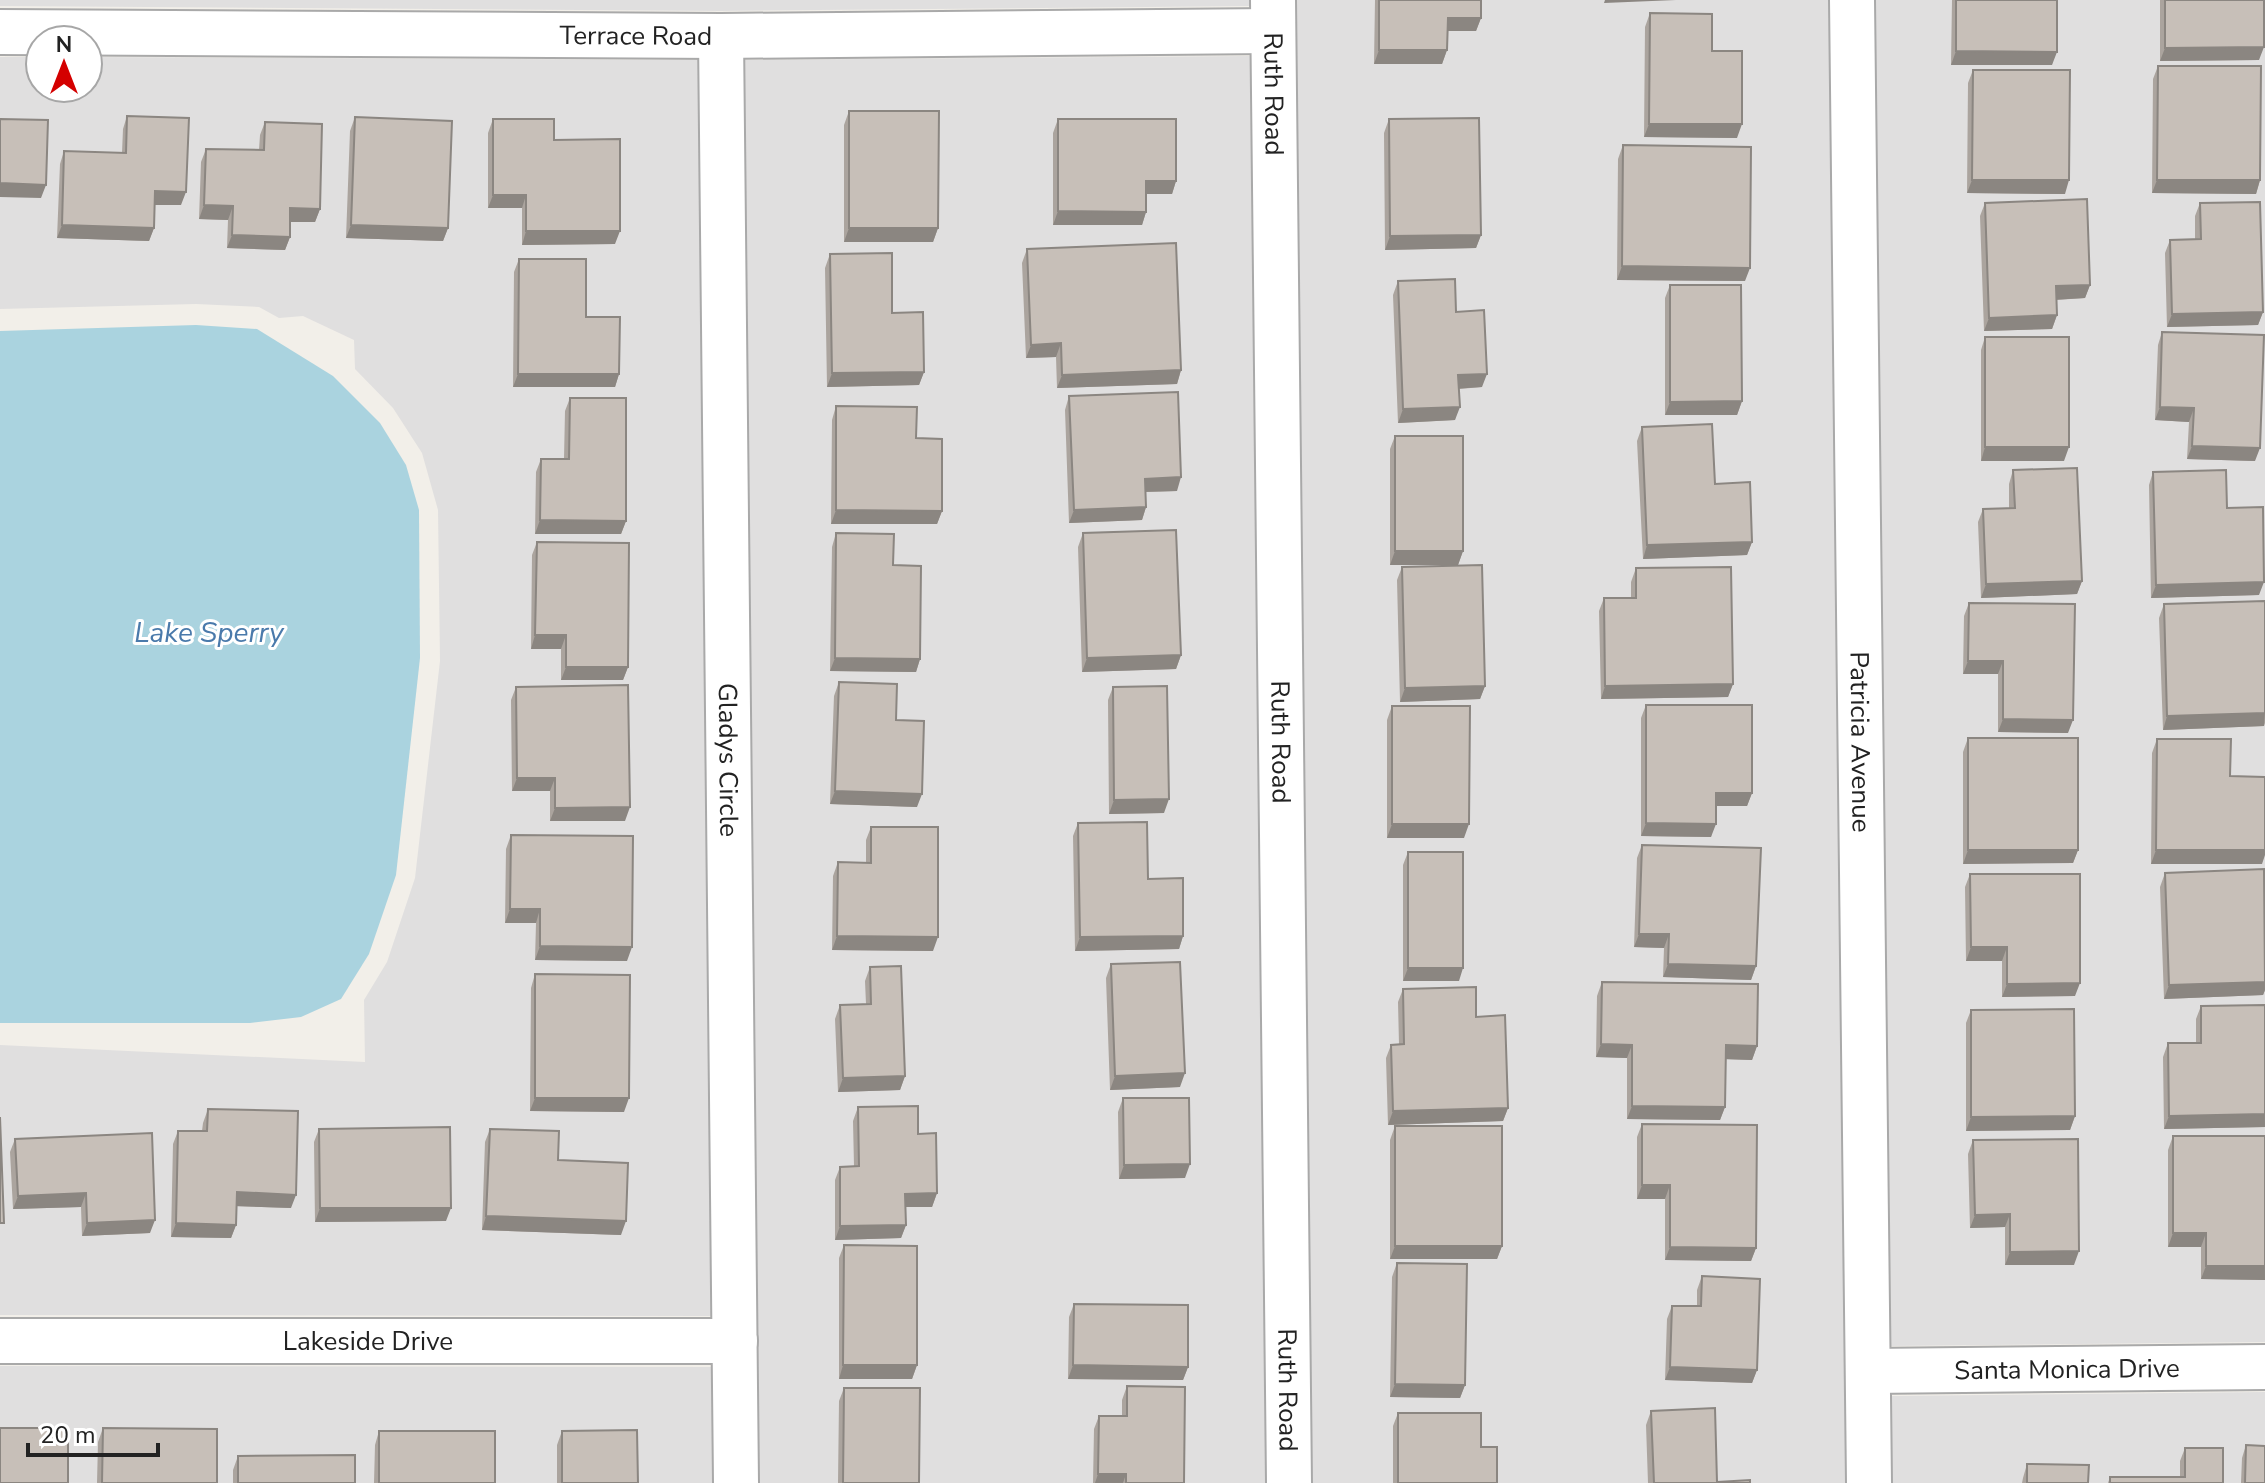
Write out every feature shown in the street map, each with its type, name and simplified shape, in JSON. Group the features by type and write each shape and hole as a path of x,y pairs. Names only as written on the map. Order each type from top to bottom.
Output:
{"street":[{"name":"Patricia Avenue","path":"1852,0 1869,1483"},
{"name":"Terrace Road","path":"0,32 721,36 1273,16"},
{"name":"Ruth Road","path":"1273,16 1289,1483"},
{"name":"Gladys Circle","path":"721,36 736,1483"},
{"name":"Lakeside Drive","path":"0,1341 735,1341"},
{"name":"Santa Monica Drive","path":"1869,1371 2265,1367"}],"shaded area":[{"path":"0,0 1250,0 1250,6 721,11 0,6"},
{"path":"1295,0 1830,0 1847,1483 1311,1483"},
{"path":"1874,0 2265,0 2265,1342 1891,1346"},
{"path":"1250,56 1266,1483 757,1483 744,60"},
{"path":"0,57 24,57 24,104 104,104 104,57 699,60 712,1316 0,1315 0,1045 365,1062 364,1000 387,962 415,878 440,661 438,510 422,453 393,408 355,369 354,340 303,316 279,318 259,307 196,304 0,309"},
{"path":"0,1366 713,1367 713,1483 0,1483"},
{"path":"2265,1392 2265,1483 1891,1483 1891,1396"}],"water":[{"name":"Lake Sperry","path":"196,325 257,329 333,376 380,423 406,465 419,510 420,658 396,875 369,954 341,999 301,1017 250,1023 0,1023 0,331"}],"building":[{"path":"1379,0 1481,0 1481,18 1448,18 1447,50 1379,50"},
{"path":"1956,0 2057,0 2057,52 1956,51"},
{"path":"2165,0 2264,0 2264,47 2165,48"},
{"path":"1650,13 1712,14 1712,51 1742,51 1742,124 1649,124"},
{"path":"2158,66 2261,66 2260,180 2157,180"},
{"path":"1973,70 2070,70 2069,180 1972,180"},
{"path":"849,111 939,111 938,228 849,228"},
{"path":"127,116 189,118 186,192 155,191 154,228 62,225 64,151 126,153"},
{"path":"355,117 452,121 448,228 351,225"},
{"path":"1479,118 1481,235 1390,236 1389,119"},
{"path":"0,119 48,120 46,185 0,183"},
{"path":"493,119 554,119 554,140 620,139 620,231 526,231 526,195 493,195"},
{"path":"1058,119 1176,119 1176,181 1146,181 1146,212 1058,211"},
{"path":"265,122 322,124 320,209 290,208 290,237 232,235 233,206 204,205 206,149 264,150"},
{"path":"1623,145 1751,147 1750,268 1622,266"},
{"path":"2087,199 2090,285 2056,286 2057,315 1989,318 1985,203"},
{"path":"2260,202 2263,312 2172,314 2170,240 2201,239 2200,203"},
{"path":"1176,243 1181,370 1062,375 1061,343 1031,345 1027,249"},
{"path":"892,253 892,313 923,312 924,372 832,373 830,254"},
{"path":"519,259 586,259 586,317 620,317 619,374 518,374"},
{"path":"1455,279 1456,312 1484,310 1487,374 1458,375 1460,407 1403,409 1398,281"},
{"path":"1670,285 1741,285 1742,401 1670,402"},
{"path":"2162,332 2264,335 2260,448 2192,446 2194,408 2160,407"},
{"path":"1985,337 2069,337 2069,447 1985,447"},
{"path":"1178,392 1181,477 1145,479 1146,507 1074,510 1069,396"},
{"path":"570,398 626,398 626,521 540,520 541,459 569,459"},
{"path":"836,406 917,407 916,438 942,439 942,511 836,510"},
{"path":"1712,424 1715,484 1750,482 1752,542 1647,545 1642,427"},
{"path":"1395,436 1463,436 1463,551 1395,551"},
{"path":"2077,468 2082,581 1986,584 1983,509 2015,508 2013,470"},
{"path":"2226,470 2227,508 2263,507 2264,582 2156,585 2153,472"},
{"path":"1176,530 1181,655 1087,658 1083,533"},
{"path":"836,533 894,534 893,565 921,566 920,659 835,658"},
{"path":"537,542 629,543 628,667 566,667 566,635 535,635"},
{"path":"1482,565 1485,686 1405,688 1402,567"},
{"path":"1731,567 1733,684 1605,686 1604,598 1636,598 1636,568"},
{"path":"2265,601 2265,713 2167,716 2164,604"},
{"path":"1969,603 2075,604 2073,720 2003,719 2003,661 1968,661"},
{"path":"839,682 897,684 896,720 924,721 922,794 835,791"},
{"path":"628,685 630,807 555,808 555,778 517,778 516,687"},
{"path":"1167,686 1169,799 1114,800 1113,687"},
{"path":"1646,705 1752,705 1752,793 1716,793 1716,824 1646,823"},
{"path":"1392,706 1470,706 1469,824 1392,824"},
{"path":"1968,738 2078,738 2078,850 1968,850"},
{"path":"2157,739 2231,739 2230,776 2265,777 2265,850 2156,850"},
{"path":"1147,822 1148,879 1183,878 1183,936 1080,937 1078,823"},
{"path":"871,827 938,827 938,937 837,936 838,862 871,863"},
{"path":"511,835 633,836 632,947 540,946 540,909 510,909"},
{"path":"1642,845 1761,848 1756,966 1668,964 1669,934 1639,934"},
{"path":"1408,852 1463,852 1463,968 1408,968"},
{"path":"2264,869 2265,982 2169,985 2165,873"},
{"path":"1970,874 2080,874 2080,983 2007,984 2007,947 1971,947"},
{"path":"1180,962 1185,1073 1115,1076 1111,964"},
{"path":"901,966 905,1076 843,1078 840,1005 871,1004 870,967"},
{"path":"535,974 630,975 629,1098 535,1098"},
{"path":"1602,982 1758,984 1757,1046 1726,1045 1725,1107 1632,1106 1632,1045 1601,1044"},
{"path":"1476,987 1476,1017 1505,1015 1508,1108 1393,1111 1391,1045 1404,1044 1403,989"},
{"path":"2265,1005 2265,1114 2169,1116 2168,1043 2201,1043 2201,1006"},
{"path":"2074,1009 2075,1116 1971,1117 1971,1010"},
{"path":"1123,1098 1189,1098 1190,1164 1124,1165"},
{"path":"918,1106 918,1134 936,1133 937,1193 905,1194 906,1225 840,1226 840,1167 859,1166 858,1107"},
{"path":"208,1109 298,1111 296,1195 237,1192 236,1225 176,1223 178,1131 207,1131"},
{"path":"0,1117 4,1223 0,1223"},
{"path":"1642,1124 1757,1125 1756,1248 1670,1247 1670,1185 1642,1185"},
{"path":"1395,1126 1502,1126 1502,1246 1395,1246"},
{"path":"450,1127 451,1208 320,1208 319,1129"},
{"path":"490,1129 559,1131 558,1160 628,1163 626,1221 486,1216"},
{"path":"152,1133 155,1220 87,1223 86,1193 18,1196 15,1139"},
{"path":"2173,1136 2265,1136 2265,1266 2206,1266 2206,1233 2173,1233"},
{"path":"2078,1139 2079,1251 2010,1252 2010,1214 1975,1215 1973,1140"},
{"path":"844,1245 917,1246 917,1365 843,1365"},
{"path":"1397,1263 1467,1264 1465,1385 1395,1384"},
{"path":"1702,1276 1760,1279 1757,1370 1670,1367 1672,1306 1701,1306"},
{"path":"1074,1304 1188,1305 1188,1367 1073,1365"},
{"path":"1127,1386 1185,1387 1184,1483 1126,1483 1126,1474 1098,1474 1099,1416 1127,1416"},
{"path":"844,1388 920,1388 919,1483 843,1483"},
{"path":"1715,1408 1717,1482 1750,1480 1750,1483 1654,1483 1651,1411"},
{"path":"1398,1413 1481,1413 1481,1447 1497,1447 1497,1483 1398,1483"},
{"path":"0,1428 68,1428 68,1483 0,1483"},
{"path":"103,1428 217,1429 217,1483 102,1483"},
{"path":"637,1430 638,1483 562,1483 562,1431"},
{"path":"379,1431 495,1431 495,1483 379,1483"},
{"path":"2246,1445 2265,1446 2265,1483 2245,1483"},
{"path":"2185,1448 2223,1448 2223,1483 2110,1483 2110,1477 2185,1477"},
{"path":"355,1455 355,1483 238,1483 238,1456"},
{"path":"2027,1464 2089,1465 2088,1483 2027,1483"}]}
